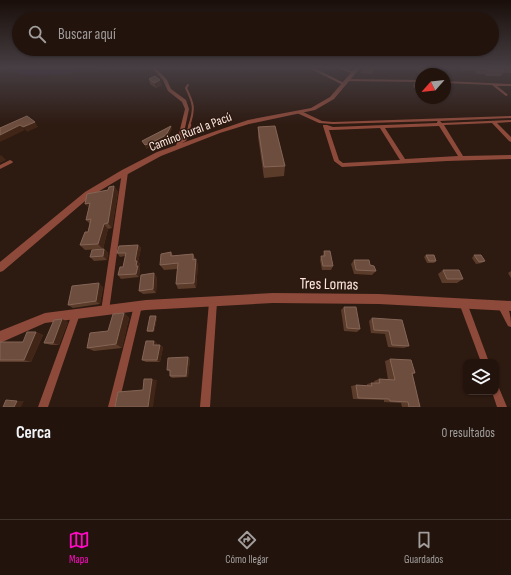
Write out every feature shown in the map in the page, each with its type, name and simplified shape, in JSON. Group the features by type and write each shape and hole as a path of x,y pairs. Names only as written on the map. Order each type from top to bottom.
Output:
{"street":[{"path":"168,87 169,90 184,100 186,104 187,110 178,145"},
{"name":"Camino Rural a Pacú","path":"0,268 88,194 158,154 178,145 248,122 313,109 332,98 341,87"},
{"path":"497,87 506,95"},
{"path":"299,112 321,122 333,123 511,117"},
{"path":"437,120 461,157"},
{"path":"321,122 326,127 332,129 511,121"},
{"path":"493,122 511,140"},
{"path":"326,127 337,161 342,165 461,157 511,157"},
{"path":"382,127 404,162"},
{"path":"0,167 10,162"},
{"path":"105,311 125,172"},
{"name":"Tres Lomas","path":"0,337 45,318 142,306 281,298 379,299 506,306"},
{"path":"205,407 213,302"},
{"path":"463,303 484,359"},
{"path":"113,407 142,306"},
{"path":"506,306 511,323"},
{"path":"43,407 76,314"},
{"path":"498,395 502,407"}],"lane":[{"path":"178,145 185,140 194,112 193,103 187,87"}],"building":[{"path":"27,116 35,122 23,127 20,125 0,135 0,128"},
{"path":"171,126 166,135 153,142 145,145 142,141"},
{"path":"275,126 285,166 264,167 258,127"},
{"path":"114,186 108,223 104,224 98,244 80,245 85,232 88,232 91,219 86,220 90,203 85,204 87,194 108,190 109,187"},
{"path":"138,245 135,261 137,261 136,266 138,266 136,274 118,275 120,267 123,267 126,253 117,253 119,246"},
{"path":"104,249 103,256 90,257 92,250"},
{"path":"324,251 330,251 333,266 323,266 321,256 325,256"},
{"path":"171,252 171,256 193,254 193,260 196,259 194,283 176,284 178,263 160,265 161,254"},
{"path":"426,255 434,255 436,261 429,261"},
{"path":"474,255 481,255 485,261 479,262"},
{"path":"354,260 369,260 370,265 374,266 376,271 356,270"},
{"path":"443,270 459,270 463,279 447,279"},
{"path":"154,273 153,289 139,291 141,275"},
{"path":"99,283 96,301 68,305 72,286"},
{"path":"344,307 356,307 360,329 347,328"},
{"path":"124,313 116,344 87,348 90,333 108,331 113,314"},
{"path":"150,316 156,316 153,331 147,331"},
{"path":"372,318 402,320 409,346 392,345 389,331 374,330"},
{"path":"62,319 53,343 44,343 54,320"},
{"path":"27,332 36,332 24,360 0,360 0,342 23,342"},
{"path":"146,341 154,341 153,345 160,345 157,360 142,360"},
{"path":"188,357 186,376 170,376 170,370 167,370 168,358"},
{"path":"390,359 411,360 415,373 412,373 420,407 409,407 408,402 390,401 389,399 358,398 356,385 372,386 371,383 380,383 379,379 395,380"},
{"path":"144,379 152,379 148,407 115,407 118,392 143,390"},
{"path":"6,400 17,401 14,407 3,407"}]}
